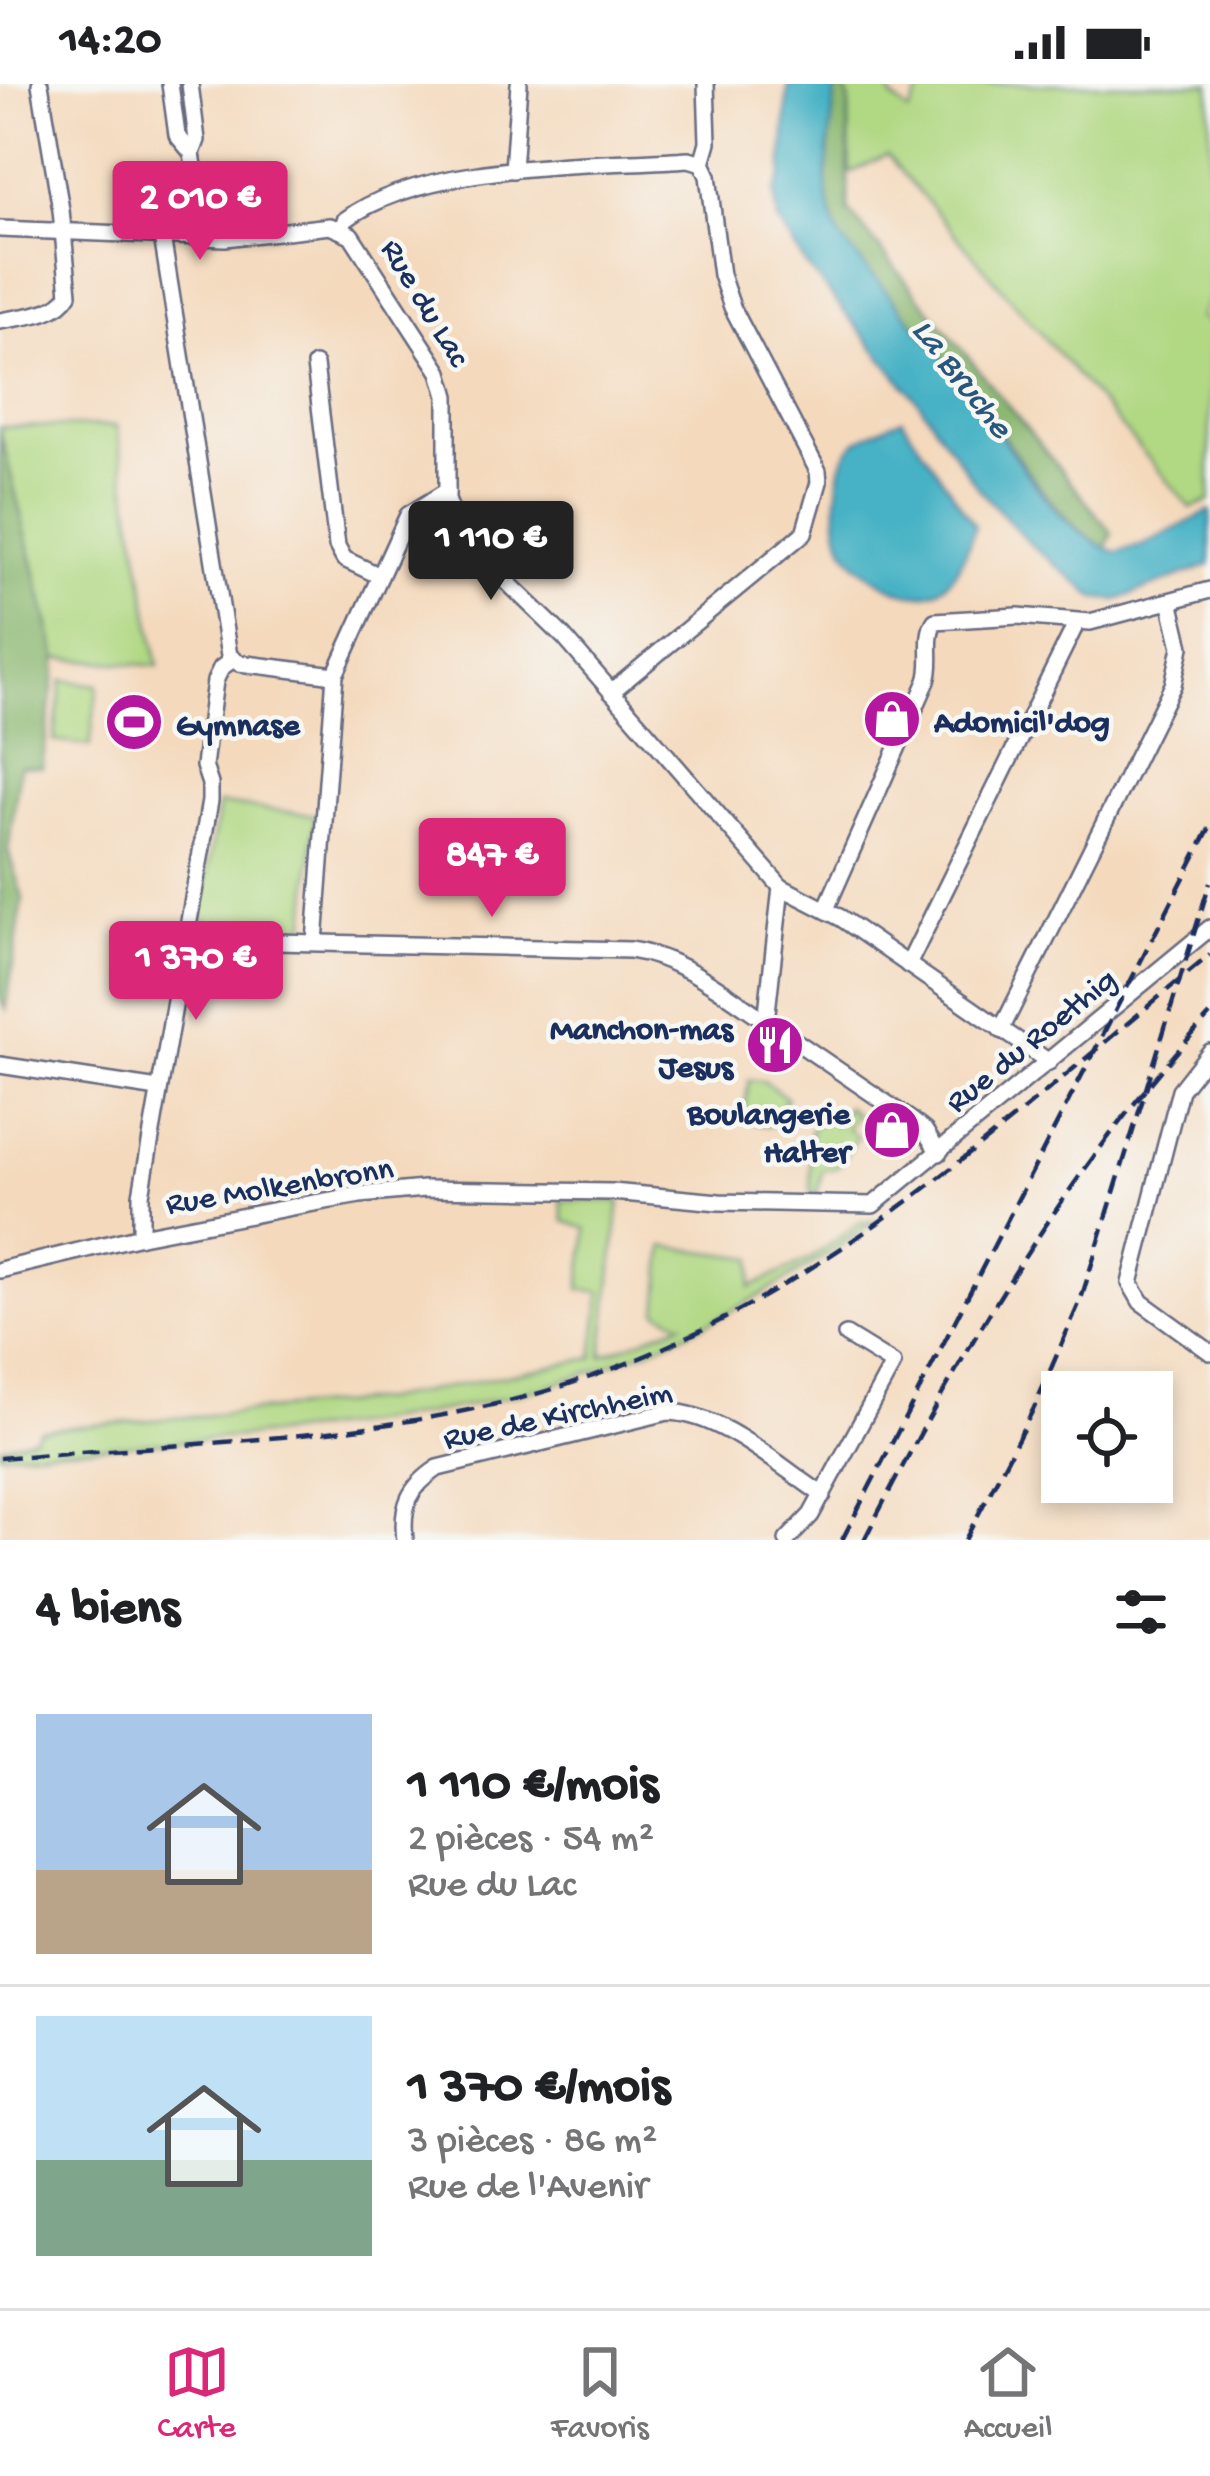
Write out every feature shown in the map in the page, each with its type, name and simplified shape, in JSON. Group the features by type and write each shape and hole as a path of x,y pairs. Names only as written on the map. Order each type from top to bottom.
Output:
{"street":[{"path":"0,320 52,310 66,301 70,288 40,84"},
{"path":"170,84 177,135 192,153"},
{"path":"190,84 197,140 192,153 205,238"},
{"path":"512,170 519,84"},
{"path":"611,692 804,533 819,482 818,471 732,307 721,275 708,176 702,163 708,142 706,84"},
{"path":"342,229 345,220 376,203 455,179 512,170 689,159 702,163"},
{"name":"Rue du Lac","path":"0,229 245,238 310,227 342,229 356,239 440,372 447,396 450,512 475,550 564,637 781,887"},
{"path":"162,236 232,660"},
{"path":"315,365 337,546 344,559 380,576"},
{"path":"315,942 334,675 408,515 447,490"},
{"path":"826,909 927,681 932,663 930,629 940,620 1035,616 1105,620 1210,590"},
{"path":"1000,1030 1173,685 1181,647 1170,602"},
{"path":"908,965 1077,622"},
{"path":"140,1236 141,1195 158,1089 210,801 204,766 215,681 232,660 334,675"},
{"path":"766,1021 781,887 826,909 1049,1062"},
{"name":"Rue du Roethig","path":"187,940 642,951 687,969 766,1021 911,1120 939,1153 1210,928"},
{"path":"1210,1052 1180,1090 1130,1283 1141,1302 1210,1352"},
{"path":"0,1065 158,1089"},
{"name":"Rue Molkenbronn","path":"0,1270 140,1236 373,1193 572,1191 860,1207 880,1202 939,1153"},
{"path":"787,1540 804,1525 823,1496 893,1364 846,1335"},
{"name":"Rue de Kirchheim","path":"405,1538 402,1518 407,1498 418,1481 438,1468 668,1412 691,1413 712,1422 823,1496"},
{"path":"386,1540 405,1538"}],"green space":[{"path":"836,84 842,84 849,99 848,210 1112,533 1106,549 1044,492 962,381 841,239 827,183"},
{"path":"842,84 890,84 892,98 909,112 924,84 1210,84 1210,296 1200,318 1210,323 1210,501 1191,508 887,155 850,173 849,99"},
{"path":"116,426 158,666 57,658 0,432 0,427"},
{"path":"0,432 57,658 42,767 20,766 8,851 23,898 6,1009 0,998"},
{"path":"62,680 98,685 90,746 54,741"},
{"path":"219,804 315,815 306,922 296,932 215,930 200,916"},
{"path":"749,1080 763,1081 787,1098 769,1126 743,1120"},
{"path":"847,1107 856,1114 847,1128 858,1137 836,1168 822,1171 817,1194 811,1194 810,1132 826,1119 835,1124"},
{"path":"561,1201 620,1201 602,1356 682,1323 658,1311 664,1246 753,1258 751,1287 810,1259 861,1222 875,1221 784,1282 687,1333 533,1390 362,1424 0,1453 0,1447 35,1437 39,1430 383,1400 593,1358 601,1292 580,1289 587,1229 564,1221"}],"water":[{"path":"788,84 836,84 827,183 841,239 962,381 1048,501 1068,522 1116,552 1143,545 1210,511 1210,565 1117,600 1096,598 1031,545 978,488 917,400 806,265 778,221 775,192 782,176"},
{"path":"902,419 975,526 946,584 921,595 887,585 860,567 844,546 837,521 846,454 864,437"}],"railway":[{"path":"842,1540 1210,827"},
{"path":"965,1540 1034,1408 1081,1299 1210,882"},
{"path":"0,1458 258,1439 387,1424 513,1400 615,1368 710,1326 800,1275 885,1218 1210,955"},
{"path":"864,1540 1019,1266 1109,1136 1210,1015"}],"place":[{"name":"Adomicil'dog","path":"892,719"},
{"name":"Gymnase","path":"134,722"},
{"name":"Manchon-mas Jesus","path":"775,1045"},
{"name":"Boulangerie Halter","path":"892,1130"}],"water label":[{"name":"La Bruche","path":"965,376"}]}
